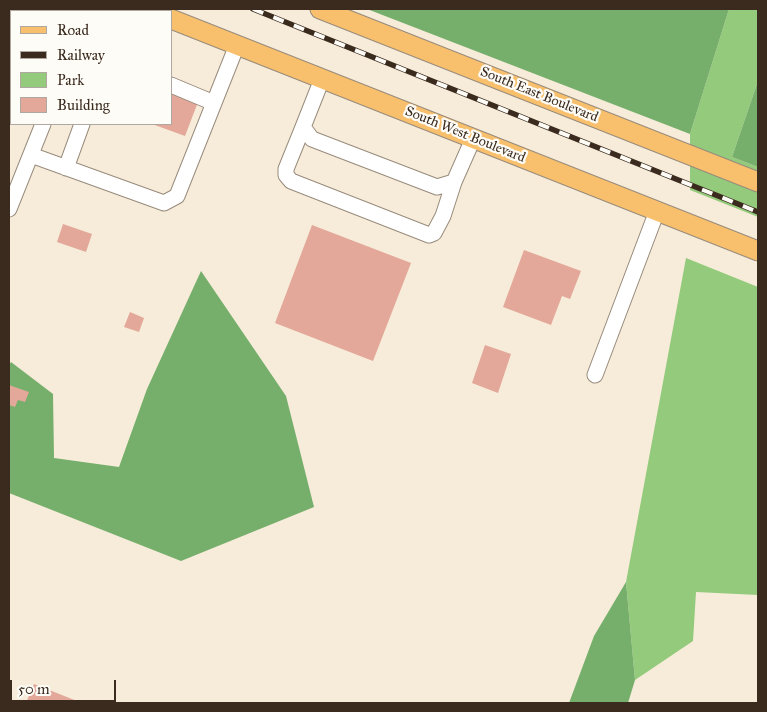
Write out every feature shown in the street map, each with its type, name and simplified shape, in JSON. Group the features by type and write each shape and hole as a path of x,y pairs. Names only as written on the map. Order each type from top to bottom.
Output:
{"main road":[{"name":"South East Boulevard","path":"320,9 758,182"},
{"name":"South West Boulevard","path":"172,19 758,251"}],"street":[{"path":"30,155 164,203 177,196 237,45"},
{"path":"322,79 286,169 286,175 291,181 430,235 434,233 442,216 473,138"},
{"path":"172,85 214,103"},
{"path":"9,210 43,125"},
{"path":"66,168 82,125"},
{"path":"303,127 312,139 438,188 454,182"},
{"path":"595,376 657,211"}],"green space":[{"path":"367,9 729,9 690,134"},
{"path":"729,9 758,9 758,81 732,157 758,167 758,217 690,190 690,134"},
{"path":"758,81 758,167 732,157"},
{"path":"686,258 758,287 758,595 696,592 693,641 635,680 626,582"},
{"path":"201,271 286,396 314,507 181,561 9,493 9,365 11,362 53,394 54,458 119,467 147,389"},
{"path":"626,582 635,680 628,703 569,703 594,636"}],"building":[{"path":"172,92 198,102 185,136 155,125 172,125"},
{"path":"63,224 92,234 86,252 57,242"},
{"path":"312,225 411,263 373,361 275,323"},
{"path":"524,250 581,271 570,299 562,296 551,325 503,307"},
{"path":"130,312 144,318 139,332 124,327"},
{"path":"485,345 511,354 498,393 472,383"},
{"path":"9,385 29,392 25,402 18,400 15,407 9,405"},
{"path":"34,684 82,703 26,703"}],"railway":[{"path":"253,9 758,212"}]}
